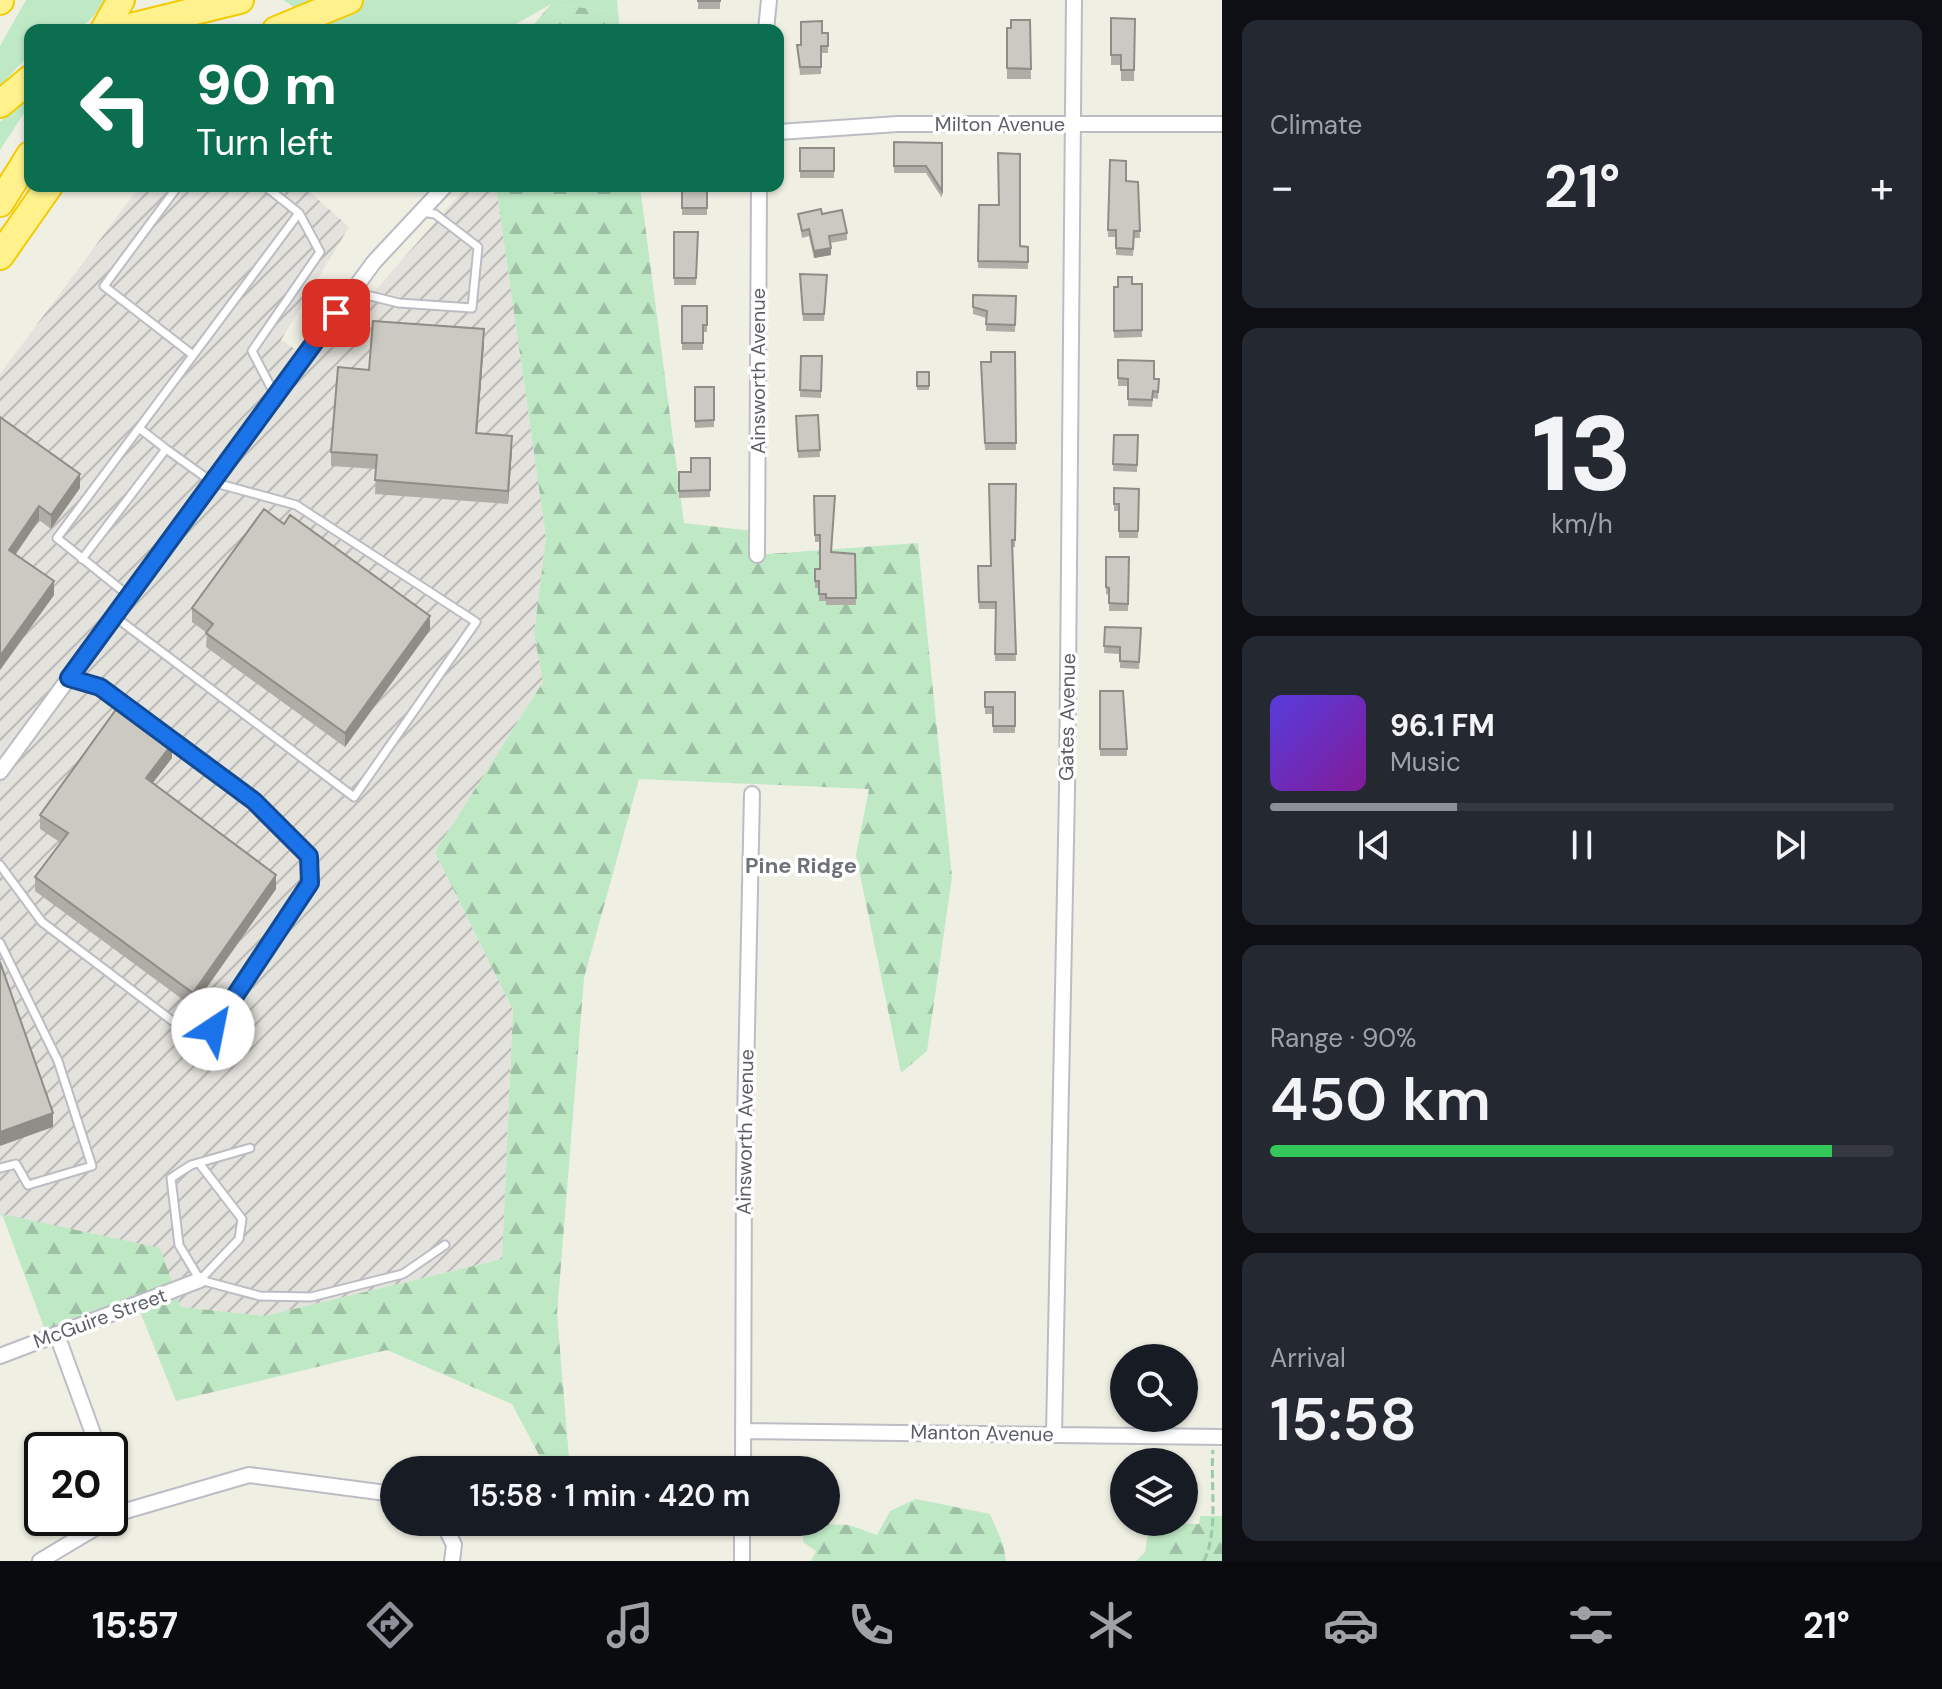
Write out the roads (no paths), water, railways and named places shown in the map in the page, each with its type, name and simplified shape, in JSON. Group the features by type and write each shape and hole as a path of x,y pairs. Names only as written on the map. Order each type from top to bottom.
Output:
{"highway":[{"path":"107,24 121,0"},
{"path":"140,24 240,0"},
{"path":"291,24 349,0"},
{"path":"0,104 24,84"},
{"path":"0,203 24,165"},
{"path":"0,256 45,192"}],"street":[{"path":"767,24 769,0"},
{"name":"Gates Avenue","path":"1054,1434 1074,0"},
{"name":"Milton Avenue","path":"784,132 898,124 1222,124"},
{"path":"0,772 351,292 374,262 439,192"},
{"name":"Ainsworth Avenue","path":"757,555 759,192"},
{"name":"Ainsworth Avenue","path":"743,1456 752,794"},
{"name":"McGuire Street","path":"0,1356 200,1280"},
{"path":"57,1335 92,1432"},
{"name":"Manton Avenue","path":"743,1431 1218,1437"},
{"path":"128,1510 249,1475 380,1492"},
{"path":"40,1561 82,1536"},
{"path":"450,1536 454,1545 452,1561"},
{"path":"742,1536 742,1561"}],"lane":[{"path":"174,192 104,286 193,355"},
{"path":"273,192 299,213 320,252 252,351 276,396"},
{"path":"351,292 399,303 472,308 478,247 435,214 421,212"},
{"path":"129,596 57,538 299,213"},
{"path":"114,616 354,797 476,622 296,505 212,482 139,428"},
{"path":"82,559 166,449"},
{"path":"0,865 42,922 191,1035 213,1029 310,883 309,856 254,801 100,687 69,678"},
{"path":"0,943 58,1061 92,1166 28,1185 16,1164 0,1168"},
{"path":"250,1148 199,1163 171,1178 179,1245 200,1280 260,1296 311,1297 403,1274 445,1245"},
{"path":"199,1163 242,1219 239,1239 200,1280"}],"district":[{"name":"Pine Ridge","path":"801,865"}]}
